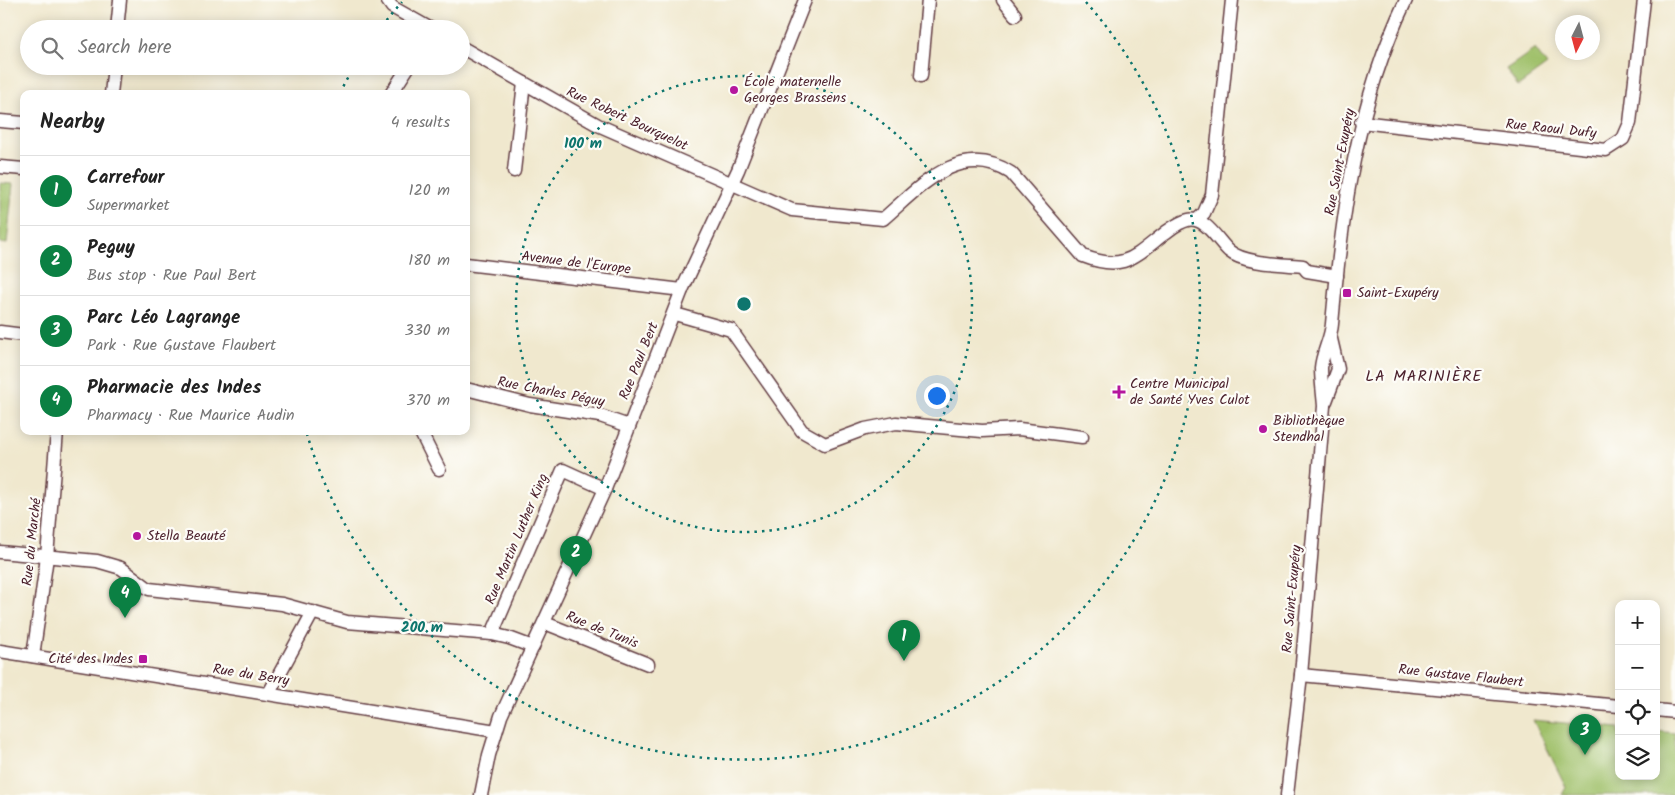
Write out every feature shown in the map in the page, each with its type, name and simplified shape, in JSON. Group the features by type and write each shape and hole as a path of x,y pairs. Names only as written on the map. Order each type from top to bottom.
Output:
{"street":[{"path":"118,20 120,0"},
{"path":"387,0 392,7 415,20"},
{"name":"Rue Paul Bert","path":"481,795 496,731 605,489 675,314 682,290 731,184 805,0"},
{"path":"921,76 928,0"},
{"path":"1003,0 1014,15"},
{"path":"1232,0 1212,195 1204,213 1197,220 1230,252 1240,258 1303,266 1307,271 1337,276"},
{"name":"Rue Saint-Exupéry","path":"1287,795 1301,675 1324,406 1338,369 1331,337 1342,232 1361,122 1388,38 1406,0"},
{"name":"Rue Raoul Dufy","path":"1361,122 1606,150 1623,139 1630,123 1644,0"},
{"name":"Rue Robert Bourquelot","path":"470,52 598,125 792,210 883,219 937,173 961,162 980,160 997,164 1011,173 1083,256 1100,263 1120,264 1134,256 1178,223 1189,219 1197,220"},
{"path":"111,90 113,75"},
{"path":"393,90 403,75"},
{"path":"514,171 524,83"},
{"path":"0,121 20,123"},
{"path":"0,167 20,169"},
{"name":"Avenue de l'Europe","path":"470,264 682,290"},
{"path":"675,314 730,330 802,431 825,444 865,429 896,423 982,431 1019,429 1082,437"},
{"path":"0,332 20,334"},
{"name":"Rue Charles Péguy","path":"470,390 538,407 600,416 629,426"},
{"name":"Rue du Marché","path":"33,656 46,556 57,435"},
{"path":"422,435 439,469"},
{"name":"Rue Martin Luther King","path":"492,634 563,470 605,489"},
{"path":"0,552 97,561 110,564 121,568 149,589 282,604 347,622 492,634 533,647"},
{"path":"269,693 313,612"},
{"name":"Rue de Tunis","path":"545,623 648,664"},
{"name":"Rue du Berry","path":"0,652 269,693 496,731"},
{"name":"Rue Gustave Flaubert","path":"1301,675 1615,706"},
{"path":"1660,710 1675,712"}],"green space":[{"path":"1535,49 1547,65 1518,86 1506,69"},
{"path":"0,183 13,184 7,244 0,243"},
{"path":"1533,720 1615,728 1615,780 1660,780 1660,731 1675,733 1675,795 1562,795 1566,787"}],"place":[{"name":"École maternelle Georges Brassens","path":"734,90"},
{"name":"Saint-Exupéry","path":"1347,293"},
{"name":"Centre Municipal de Santé Yves Culot","path":"1119,392"},
{"name":"Bibliothèque Stendhal","path":"1263,429"},
{"name":"Stella Beauté","path":"137,536"},
{"name":"Peguy","path":"576,577"},
{"name":"Pharmacie des Indes","path":"125,618"},
{"name":"Cité des Indes","path":"143,659"},
{"name":"Carrefour","path":"904,661"},
{"name":"Parc Léo Lagrange","path":"1585,755"}],"district":[{"name":"LA MARINIÈRE","path":"1424,376"}]}
